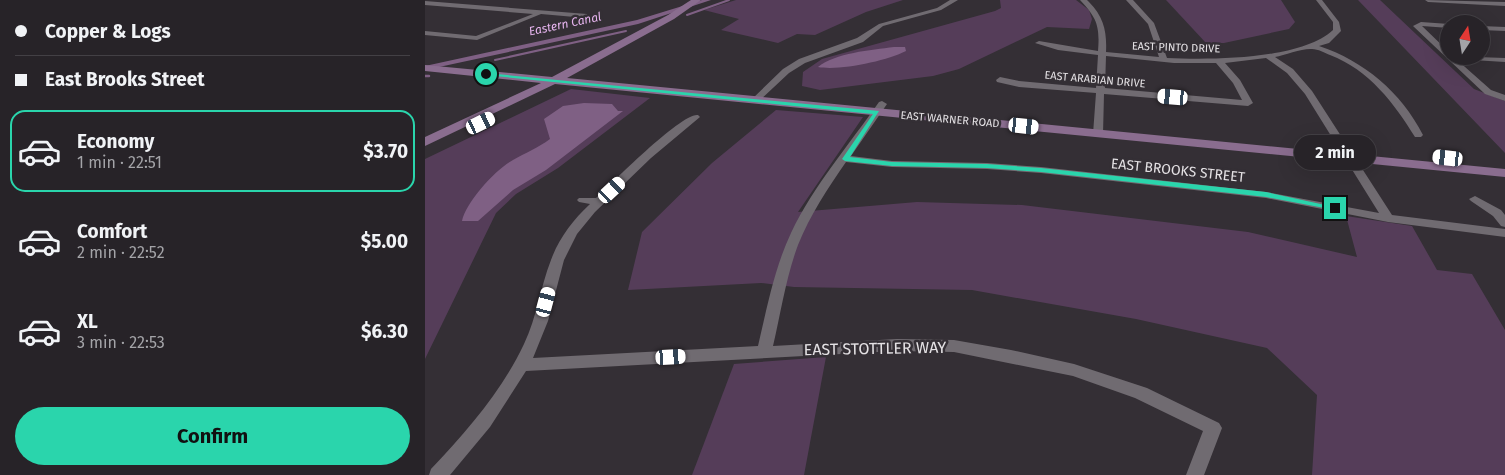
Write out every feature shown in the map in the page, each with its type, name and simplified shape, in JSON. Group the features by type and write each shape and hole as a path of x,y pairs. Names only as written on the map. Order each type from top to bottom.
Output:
{"main road":[{"path":"425,151 568,78 696,1"},
{"path":"568,78 581,75 643,39 671,20 675,14"},
{"name":"EAST WARNER ROAD","path":"426,66 442,62 455,63 568,78 1347,153 1505,173"},
{"name":"EAST WARNER ROAD","path":"426,66 554,81 568,78"},
{"name":"EAST WARNER ROAD","path":"581,75 759,96"},
{"path":"425,142 554,81"},
{"name":"EAST WARNER ROAD","path":"1347,153 1505,163"}],"street":[{"path":"759,96 785,71 802,60 860,40 881,26 939,9 955,0"},
{"path":"1083,0 1089,4 1100,20 1103,34 1098,129"},
{"path":"1129,0 1151,22 1164,59"},
{"name":"EAST PINTO DRIVE","path":"1039,43 1101,54 1164,59 1217,60 1269,56 1326,41 1337,31 1336,22 1319,0"},
{"path":"1428,0 1504,2"},
{"path":"425,3 587,16 595,20"},
{"path":"427,35 477,38 541,12"},
{"path":"1440,26 1417,25 1440,47"},
{"path":"1490,29 1505,30"},
{"path":"872,33 883,34"},
{"path":"1312,46 1345,58 1368,74 1410,120 1418,135"},
{"path":"1269,56 1290,71 1303,85 1388,218"},
{"path":"1490,59 1505,60"},
{"name":"EAST ARABIAN DRIVE","path":"1000,80 1019,84 1248,103 1237,82 1217,60"},
{"path":"1460,65 1488,92 1505,98"},
{"path":"764,352 787,261 798,232 810,209 880,108"},
{"path":"438,475 483,423 523,365 541,321 557,264 566,241 599,202 675,130 695,117"},
{"name":"EAST BROOKS STREET","path":"845,159 892,164 987,166 1041,170 1266,195 1388,218 1505,232"},
{"path":"1475,199 1497,214 1505,223"},
{"path":"583,200 599,202"},
{"name":"EAST STOTTLER WAY","path":"523,365 897,344 954,346 1075,370 1141,393 1213,428 1195,475"}],"shaded area":[{"path":"736,0 903,0 866,12 815,35 797,34 778,43 721,30 739,19 704,10"},
{"path":"1000,0 1076,0 1089,10 1092,19 1089,29 1047,27 959,69 933,76 820,90 802,86 803,72 822,59 995,11 1001,8"},
{"path":"1166,0 1281,0 1295,22 1289,29 1224,43 1206,43"},
{"path":"1358,0 1380,0 1440,57 1440,65 1449,65 1474,89 1505,101 1505,153"},
{"path":"905,47 906,51 863,64 838,68 818,67 843,55"},
{"path":"571,89 650,98 558,168 516,194 496,213 425,359 425,159"},
{"path":"584,103 612,104 618,111 623,111 546,170 513,190 478,221 462,221 475,196 498,171 506,164 550,139 544,119 563,106"},
{"path":"776,110 863,117 798,212 917,202 1022,205 1248,232 1357,257 1346,216 1412,226 1437,270 1472,274 1505,330 1505,475 1312,475 1317,395 1267,348 1136,319 972,290 794,287 761,283 628,290 642,232 712,163"},
{"path":"826,357 804,475 692,475 734,364"}],"waterway":[{"name":"Eastern Canal","path":"425,68 638,22 708,0"},
{"path":"687,15 729,0"},
{"path":"495,60 626,31"}],"route":[{"path":"486,74 877,112 845,159 892,164 987,166 1041,170 1266,195 1335,208"}]}
